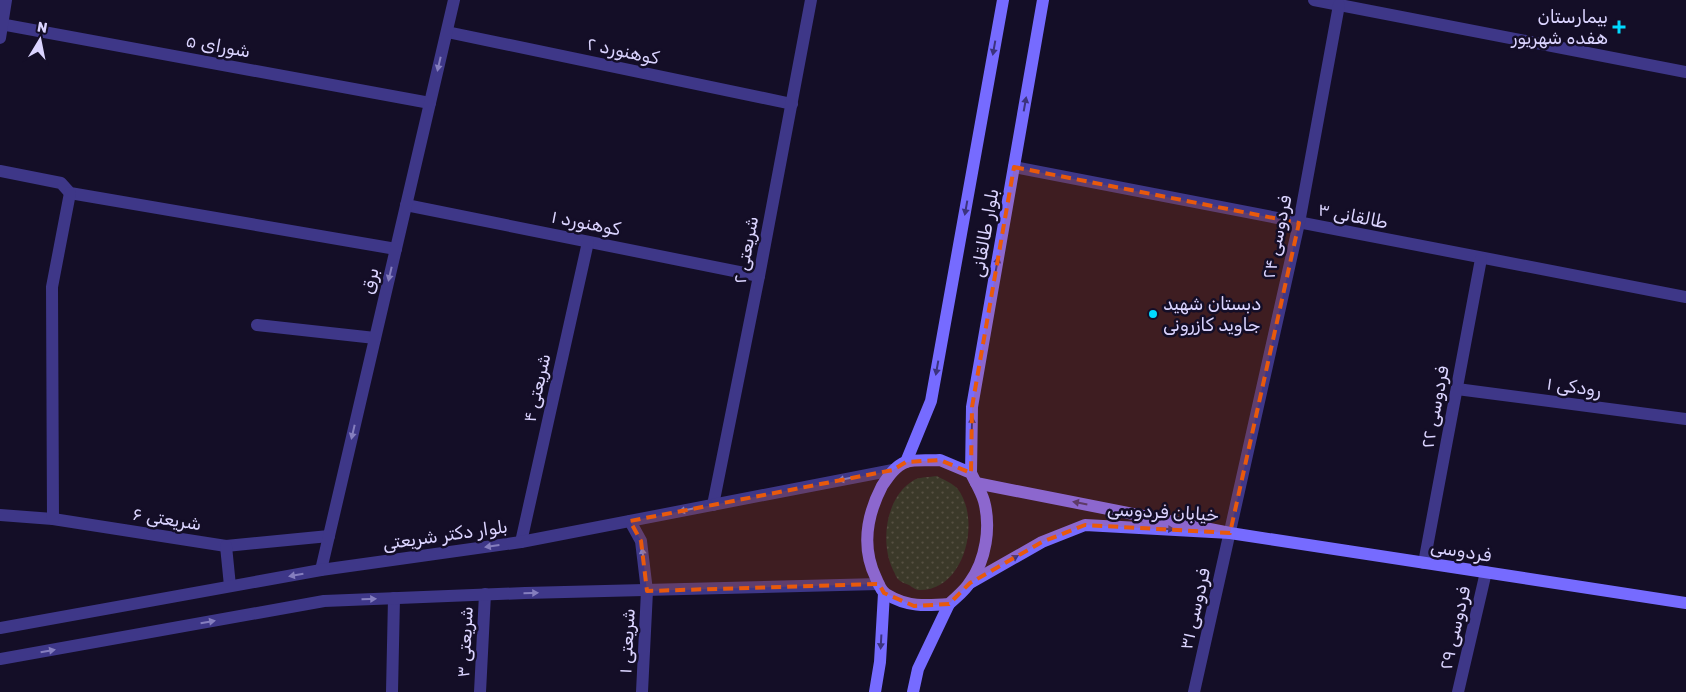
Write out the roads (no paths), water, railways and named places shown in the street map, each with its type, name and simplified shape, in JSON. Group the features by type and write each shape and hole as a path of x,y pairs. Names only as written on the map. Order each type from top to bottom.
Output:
{"main road":[{"name":"بلوار طالقانی","path":"906,462 931,401 1003,0"},
{"name":"بلوار طالقانی","path":"973,478 972,407 1043,0"},
{"path":"874,692 880,662 882,589 870,566 866,543 868,523 873,504 893,470 906,462 940,460 973,478 984,500 987,523 986,543 981,563 970,583 948,604 918,669 913,692"},
{"name":"خیابان فردوسی","path":"973,478 1230,533"},
{"name":"خیابان فردوسی","path":"970,583 1042,542 1085,525 1230,533"},
{"name":"فردوسی","path":"1230,533 1686,603"},
{"path":"882,589 914,606 948,604"}],"street":[{"path":"0,38 6,0"},
{"name":"برق","path":"322,570 454,0"},
{"name":"شریعتی ۲","path":"713,505 759,276 811,0"},
{"path":"1314,0 1686,72"},
{"name":"فردوسی ۲۴","path":"1230,533 1299,223 1339,5"},
{"name":"شورای ۵","path":"1,24 430,103"},
{"name":"کوهنورد ۲","path":"447,32 792,104"},
{"name":"طالقانی ۳","path":"1014,167 1481,259 1686,297"},
{"path":"0,171 61,183 70,193 396,249"},
{"path":"53,519 52,287 70,193"},
{"name":"کوهنورد ۱","path":"406,205 759,276"},
{"name":"شریعتی ۴","path":"521,542 588,242"},
{"name":"فردوسی ۲۲","path":"1424,563 1481,259"},
{"path":"257,325 375,338"},
{"name":"رودکی ۱","path":"1457,389 1686,420"},
{"name":"بلوار دکتر شریعتی","path":"0,628 322,570 521,542 893,470"},
{"name":"شریعتی ۶","path":"0,515 53,519 226,546 329,536"},
{"name":"شریعتی ۱","path":"630,521 641,541 647,591 642,692"},
{"name":"فردوسی ۳۱","path":"1194,692 1230,533"},
{"path":"226,546 230,586"},
{"name":"فردوسی ۲۹","path":"1458,692 1486,572"},
{"path":"0,659 324,601 485,594 882,589"},
{"name":"شریعتی ۳","path":"480,692 485,594"},
{"path":"392,692 394,598"}],"place":[{"name":"بیمارستان هفده شهریور","path":"1619,27"},
{"name":"دبستان شهید جاوید کازرونی","path":"1153,314"}]}
